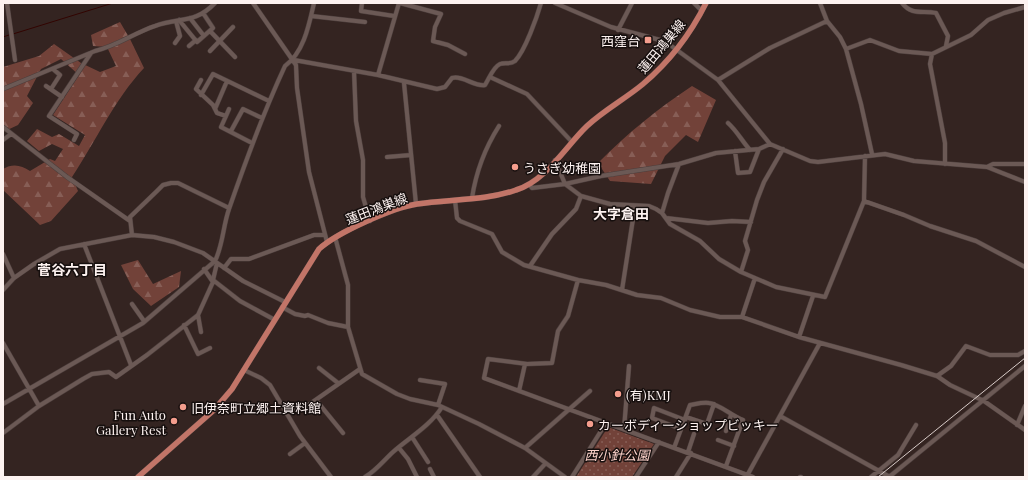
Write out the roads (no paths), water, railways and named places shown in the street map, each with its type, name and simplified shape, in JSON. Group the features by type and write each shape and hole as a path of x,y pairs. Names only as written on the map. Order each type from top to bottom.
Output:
{"main road":[{"name":"蓮田鴻巣線","path":"138,477 145,475 214,410 232,389 319,249 327,242 335,236 404,207 416,204 511,192 529,184 596,118 644,83 676,49 706,3"}],"street":[{"path":"6,3 15,60"},
{"path":"3,90 92,52 109,48 155,26 199,16 215,3"},
{"path":"253,3 280,44 294,60 296,65 297,88 309,172 327,242"},
{"path":"3,433 39,406 92,374 108,372 116,377 198,315 203,307 213,280 229,208 242,176 252,142 285,66 294,60 303,41 314,3"},
{"path":"362,3 361,11 394,16"},
{"path":"378,75 399,3 441,14 435,27 433,42 448,46 465,54"},
{"path":"294,60 378,75 404,83 441,89 445,87 452,78 456,77 481,86 485,84 496,67 500,64 512,63 516,60 531,30 541,3"},
{"path":"554,3 618,30 660,40 676,49 718,80 770,144 810,161 818,162 872,154 885,154 914,162 987,168 1025,182"},
{"path":"618,30 632,3"},
{"path":"694,3 702,11"},
{"path":"820,3 826,21 840,36 846,49 872,154"},
{"path":"902,3 915,12 936,12 948,36 946,46"},
{"path":"846,49 870,40 899,51 932,54 946,46 953,46 971,35 988,20 1004,13 1025,7"},
{"path":"189,46 196,40 197,42 213,28 203,13"},
{"path":"311,16 366,22"},
{"path":"190,18 204,36"},
{"path":"177,21 196,40"},
{"path":"175,44 180,36 177,21"},
{"path":"718,80 770,48 826,21"},
{"path":"210,51 233,27"},
{"path":"210,30 235,57"},
{"path":"74,140 77,134 49,116 92,52"},
{"path":"932,54 930,64 945,143 945,164"},
{"path":"51,89 60,75 53,69"},
{"path":"354,71 356,121 363,160 363,197 370,221"},
{"path":"201,95 213,74 269,101"},
{"path":"490,77 527,94 572,142"},
{"path":"201,80 196,90 215,109 217,113 226,116"},
{"path":"215,109 228,81"},
{"path":"404,83 416,204"},
{"path":"46,86 62,97"},
{"path":"231,132 243,108 262,118"},
{"path":"229,109 221,127 252,142"},
{"path":"728,123 738,133 739,137 750,150"},
{"path":"472,198 475,182 484,154 499,126"},
{"path":"3,127 67,177 130,221"},
{"path":"3,140 11,134"},
{"path":"529,184 532,188 565,184 601,176 679,164 716,153 759,149 770,144"},
{"path":"735,151 738,173 750,172 759,149"},
{"path":"741,272 748,250 745,241 752,222 757,200 764,182 783,149"},
{"path":"387,158 411,155"},
{"path":"555,160 565,184 581,196 610,204 648,206 662,213 670,224 700,241 719,259 741,272 776,287 814,296 825,297 827,296 864,201 865,156"},
{"path":"662,213 668,192 679,164"},
{"path":"987,168 993,164 1025,164"},
{"path":"132,235 130,221 136,210 163,185 178,183 229,208"},
{"path":"530,266 552,234 576,209 581,196"},
{"path":"455,200 457,218 460,221 492,234 502,252 524,265 637,295 661,298 690,310 720,317 742,317 799,337 937,376 950,385 984,400 1025,430"},
{"path":"864,201 930,226 976,241 1025,267"},
{"path":"622,290 635,206"},
{"path":"666,218 708,223 732,221 752,222"},
{"path":"3,290 14,278 50,254 84,244 132,235 154,237 174,242 202,254 243,281 284,305 295,314 305,316 308,315 348,327"},
{"path":"224,268 231,259 248,259 314,235 324,235"},
{"path":"335,236 348,285 348,327 362,374 397,394 410,399 440,406 525,448 565,477"},
{"path":"84,244 131,365"},
{"path":"3,254 14,278"},
{"path":"3,404 120,337 144,321 204,270 216,262"},
{"path":"204,270 213,280 240,301 275,320"},
{"path":"742,317 755,278"},
{"path":"578,280 568,316 558,331 552,364 525,364 488,358 484,378 624,430 689,452 753,477"},
{"path":"799,337 814,296"},
{"path":"132,304 144,321"},
{"path":"198,315 201,332"},
{"path":"184,325 198,354 210,348"},
{"path":"3,343 39,406"},
{"path":"748,474 820,343"},
{"path":"937,376 951,366 966,346 990,355 1018,355 1025,351"},
{"path":"519,391 525,364"},
{"path":"624,430 629,366"},
{"path":"780,416 890,477 1025,366"},
{"path":"319,368 338,383"},
{"path":"285,411 304,408 360,369"},
{"path":"244,370 261,378 270,385 305,443 331,477"},
{"path":"365,477 375,471 398,448 438,415 445,384 420,380"},
{"path":"525,448 571,410 590,391"},
{"path":"316,400 343,434"},
{"path":"674,448 690,405 708,403 714,404 731,415 743,420 726,466"},
{"path":"681,429 652,418 654,408 707,424 714,404"},
{"path":"1017,425 1025,406"},
{"path":"438,415 480,477"},
{"path":"726,431 731,415"},
{"path":"572,477 606,423"},
{"path":"871,477 898,455 916,425"},
{"path":"676,477 689,452 694,434"},
{"path":"412,437 428,462"},
{"path":"718,440 734,446"},
{"path":"636,477 659,442"},
{"path":"290,454 305,443"},
{"path":"398,448 408,460 418,477"},
{"path":"533,477 546,464"},
{"path":"430,469 434,477"}],"waterway":[{"path":"13,34 113,3"},
{"path":"3,37 9,35"}],"railway":[{"path":"878,477 1025,358"}],"place":[{"name":"西窪台","path":"648,40"},
{"name":"うさぎ幼稚園","path":"515,167"},
{"name":"(有)KMJ","path":"618,394"},
{"name":"旧伊奈町立郷土資料館","path":"183,407"},
{"name":"Fun Auto Gallery Rest","path":"174,421"},
{"name":"カーボディーショップビッキー","path":"590,424"}],"district":[{"name":"大字倉田","path":"621,213"},
{"name":"菅谷六丁目","path":"72,269"}],"park label":[{"name":"西小針公園","path":"617,454"}]}
